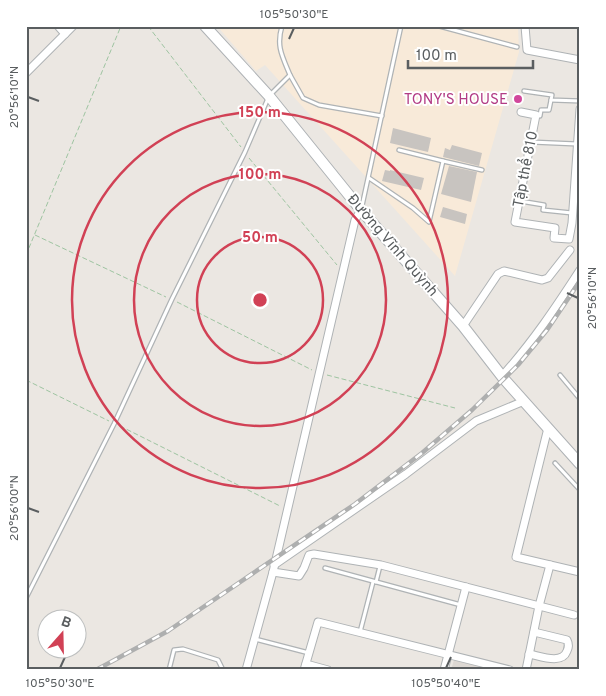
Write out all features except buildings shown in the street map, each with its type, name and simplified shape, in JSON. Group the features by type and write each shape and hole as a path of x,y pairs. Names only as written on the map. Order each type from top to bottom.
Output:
{"street":[{"path":"58,26 65,34"},
{"path":"26,73 73,26"},
{"name":"Đường Vĩnh Quỳnh","path":"205,26 269,96 362,210 463,326 502,376 580,464"},
{"path":"525,26 527,50 580,60"},
{"name":"Tập thể 810","path":"521,112 536,116 514,222 554,228 554,238 569,239 575,208 580,109"},
{"path":"246,670 273,568 354,220 362,210"},
{"path":"463,326 498,274 504,271 542,280 548,278 570,250"},
{"path":"502,376 548,319 580,270"},
{"path":"273,568 406,474 476,421 524,401"},
{"path":"548,428 516,557 580,572"},
{"path":"273,568 299,576 311,554 381,565 574,615"},
{"path":"526,670 539,606 550,565"},
{"path":"444,670 466,587"},
{"path":"328,670 305,667 318,622 510,670"},
{"path":"529,654 559,658 565,655 568,648 567,640 534,632"}],"lane":[{"path":"282,26 279,50 303,98 319,105 382,116"},
{"path":"362,210 401,26"},
{"path":"439,26 517,47"},
{"path":"26,598 114,424 172,299 245,152 269,96 290,75"},
{"path":"524,91 552,95 549,110 542,110 540,116 536,116"},
{"path":"551,100 580,101"},
{"path":"530,142 578,144"},
{"path":"399,150 482,170"},
{"path":"369,178 413,208 429,222 443,161"},
{"path":"518,201 544,205 544,210 575,208"},
{"path":"560,375 580,398"},
{"path":"555,463 580,490"},
{"path":"360,632 381,565"},
{"path":"325,568 461,605"},
{"path":"254,638 309,653"},
{"path":"169,670 174,650 183,649 218,660 223,670"}],"path":[{"path":"26,255 122,26"},
{"path":"319,373 455,408"},
{"path":"26,380 287,509"}],"shaded area":[{"path":"217,26 518,26 519,52 455,276 265,65 256,71"},
{"path":"454,660 493,670 451,670"}],"railway":[{"path":"96,670 168,631 355,504 422,453 472,410 518,365 547,330 580,281"}],"place":[{"name":"TONY'S HOUSE","path":"518,99"}]}
